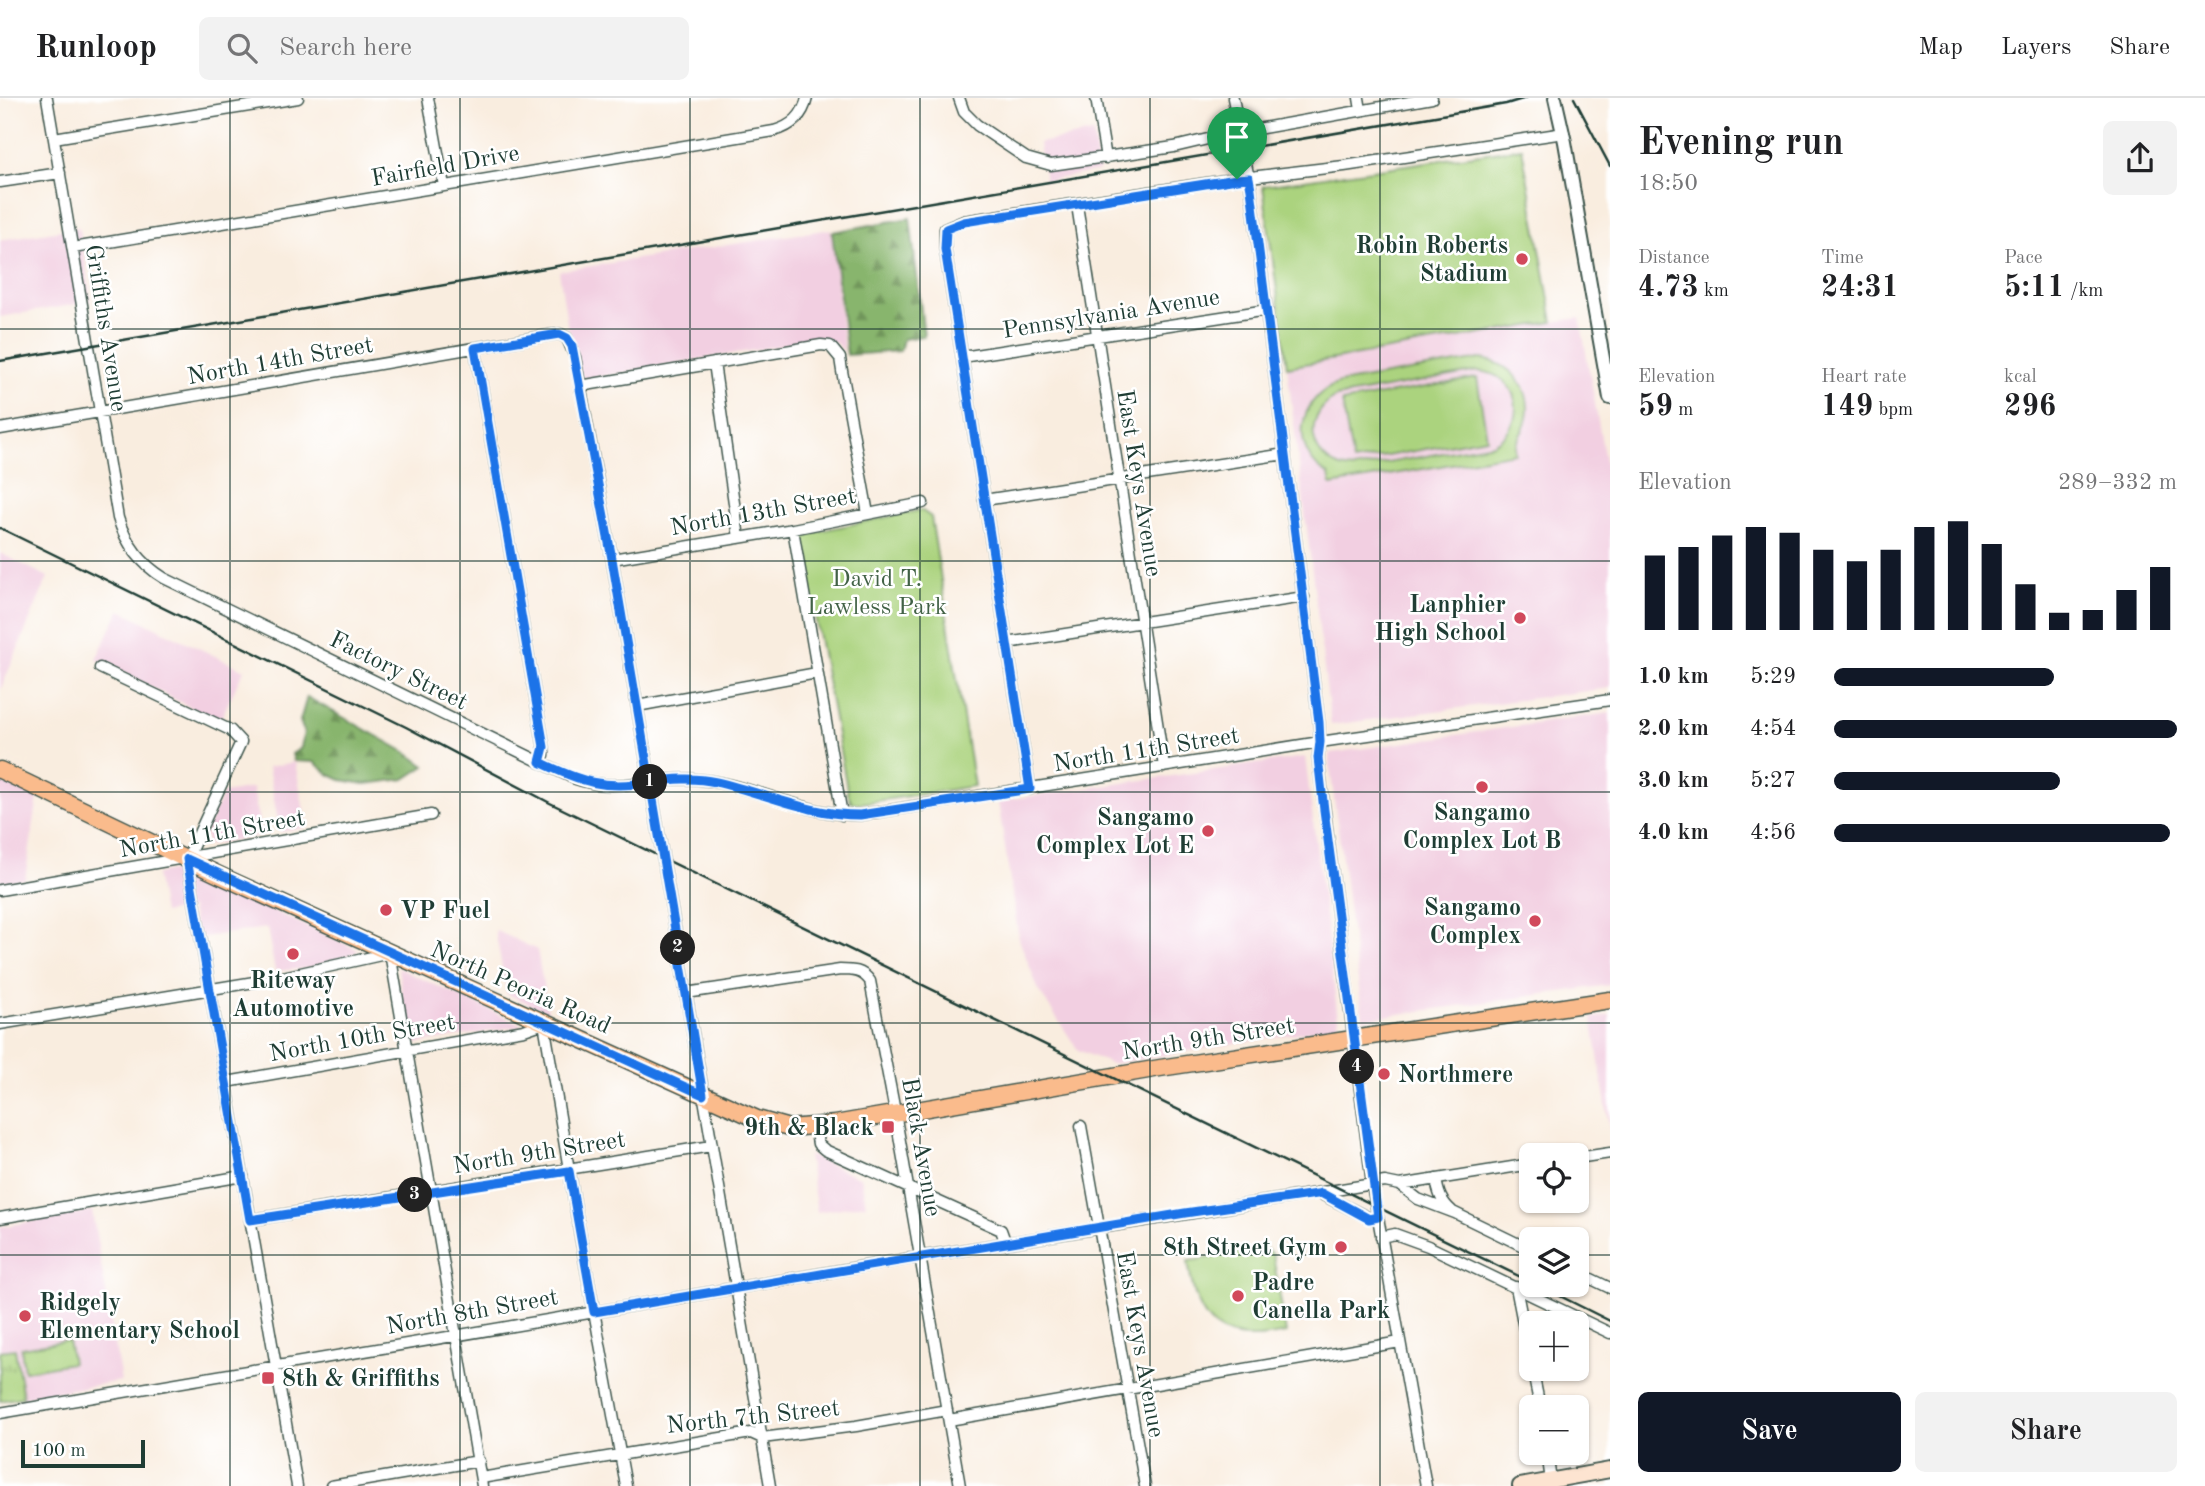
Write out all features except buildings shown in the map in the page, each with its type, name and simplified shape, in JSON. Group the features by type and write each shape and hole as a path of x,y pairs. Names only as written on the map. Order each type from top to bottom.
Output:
{"main road":[{"name":"North Peoria Road","path":"0,770 390,953 703,1095 771,1124 789,1128 815,1127"},
{"name":"North 9th Street","path":"815,1127 1353,1037 1610,1000"},
{"path":"1520,1486 1610,1470"}],"street":[{"name":"Griffiths Avenue","path":"47,98 118,518 125,538 140,559"},
{"path":"54,138 298,98"},
{"path":"428,98 443,186"},
{"name":"Fairfield Drive","path":"74,248 774,131 794,122 802,113 807,98"},
{"path":"959,98 964,112 995,139 1026,159 1051,165 1174,147 1240,132 1432,98"},
{"path":"1096,98 1106,158"},
{"path":"1233,98 1249,178 1286,454 1320,742 1318,758 1372,1184 1426,1486"},
{"path":"1359,98 1361,110"},
{"path":"1555,98 1564,133 1610,398"},
{"path":"1030,789 944,239 946,229 964,222 1564,133"},
{"path":"0,182 60,173"},
{"name":"East Keys Avenue","path":"1077,205 1164,767"},
{"name":"Pennsylvania Avenue","path":"962,357 1267,310"},
{"name":"North 14th Street","path":"0,429 559,334 567,338 575,357 580,386"},
{"path":"770,1486 580,386 821,345 830,346 839,358 842,371 868,514"},
{"path":"475,348 544,747 540,762"},
{"path":"714,363 739,538"},
{"path":"985,500 1286,454"},
{"name":"North 13th Street","path":"612,559 793,529 922,503"},
{"path":"793,529 842,815"},
{"name":"Factory Street","path":"140,559 164,578 540,762 592,784 614,786 650,782"},
{"path":"1007,643 1304,597"},
{"path":"100,668 230,730 241,742 187,859 297,1486"},
{"path":"637,706 817,673"},
{"name":"North 11th Street","path":"650,782 681,779 714,781 800,808 842,815 871,814 1320,742 1610,700"},
{"name":"North 11th Street","path":"0,890 431,815"},
{"path":"0,1024 291,975 390,953 482,1482"},
{"name":"Black Avenue","path":"686,993 840,971 856,971 866,975 870,981 960,1486"},
{"path":"544,1023 626,1486"},
{"name":"North 10th Street","path":"227,1082 524,1030 544,1023"},
{"name":"East Keys Avenue","path":"1081,1126 1144,1486"},
{"path":"815,1127 818,1144 825,1150 1001,1230 1006,1244"},
{"name":"North 9th Street","path":"250,1220 569,1171 711,1146"},
{"path":"1589,1156 1610,1153"},
{"name":"North 8th Street","path":"0,1413 1100,1228 1372,1184 1391,1182 1401,1185 1519,1166"},
{"path":"0,1218 243,1176"},
{"path":"1436,1178 1438,1191 1445,1205 1455,1213"},
{"path":"1401,1185 1418,1199 1455,1213 1519,1244"},
{"path":"1321,1193 1369,1219 1378,1217"},
{"path":"1381,1237 1398,1235 1428,1246 1610,1334"},
{"path":"1589,1278 1610,1288"},
{"path":"1516,1287 1521,1311"},
{"name":"North 7th Street","path":"482,1482 621,1454 751,1433 762,1438 1128,1390 1400,1342"},
{"path":"331,1486 479,1461"},
{"path":"1549,1465 1551,1481"}],"shaded area":[{"path":"1093,133 1099,171 1045,181 1039,143"},
{"path":"79,227 90,302 0,317 0,240"},
{"path":"831,229 844,352 836,343 820,339 583,379 568,329 559,271"},
{"path":"1580,318 1610,489 1610,688 1331,725 1287,367"},
{"path":"0,553 48,577 0,691"},
{"path":"120,610 244,670 219,722 96,659"},
{"path":"1610,713 1610,985 1363,1019 1329,760 1331,753"},
{"path":"1305,757 1339,1026 1111,1064 1078,1050 1039,991 1019,939 998,801"},
{"path":"295,762 307,827 280,832 268,767"},
{"path":"0,782 38,797 25,879 0,884"},
{"path":"253,788 261,835 208,845 205,834 223,793"},
{"path":"183,869 358,950 309,968 275,971 267,928 196,938 191,908 163,913 156,874"},
{"path":"495,930 537,950 548,1012 507,994"},
{"path":"398,968 521,1024 410,1045"},
{"path":"1610,1015 1610,1131 1592,1018"},
{"path":"808,1155 861,1178 866,1204 817,1212"},
{"path":"92,1211 121,1381 0,1401 0,1227"}],"green space":[{"path":"1522,148 1553,322 1287,367 1263,186"},
{"path":"910,218 924,336 903,339 900,351 847,355 832,232"},
{"path":"1480,359 1491,361 1511,372 1524,389 1528,410 1526,422 1515,453 1331,485 1329,475 1316,465 1308,453 1303,439 1303,426 1314,400 1325,390 1340,383","holes":["1478,371 1492,374 1511,390 1516,412 1505,435 1493,444 1354,469 1339,466 1319,451 1314,429 1317,417 1324,406 1336,397"]},
{"path":"1477,378 1487,438 1353,462 1342,402"},
{"name":"David T. Lawless Park","path":"921,510 931,517 974,786 852,803 848,794 800,535"},
{"path":"307,697 407,753 425,766 405,779 365,784 341,780 314,762 294,761 292,754 301,748 304,732 300,721"},
{"name":"Padre Canella Park","path":"1266,1249 1273,1255 1286,1333 1244,1337 1228,1334 1215,1327 1198,1302 1188,1261"},
{"path":"68,1340 72,1363 24,1371 21,1348"},
{"path":"15,1349 23,1397 0,1401 0,1351"}],"railway":[{"path":"0,361 1506,104 1526,98"},
{"path":"1574,98 1610,166"},
{"path":"0,528 406,727 550,803 1519,1276"},
{"path":"1562,1297 1610,1321"}],"place":[{"name":"Robin Roberts Stadium","path":"1522,259"},
{"name":"Lanphier High School","path":"1520,618"},
{"name":"Sangamo Complex Lot B","path":"1482,787"},
{"name":"Sangamo Complex Lot E","path":"1208,831"},
{"name":"VP Fuel","path":"386,910"},
{"name":"Sangamo Complex","path":"1535,921"},
{"name":"Riteway Automotive","path":"293,954"},
{"name":"Northmere","path":"1384,1074"},
{"name":"9th & Black","path":"888,1127"},
{"name":"8th Street Gym","path":"1341,1247"},
{"name":"Padre Canella Park","path":"1238,1296"},
{"name":"Ridgely Elementary School","path":"25,1316"},
{"name":"8th & Griffiths","path":"268,1378"}],"route":[{"path":"1237,179 964,222 946,229 945,249 1030,789 860,815 842,815 800,808 714,781 673,779 650,782 572,346 567,338 559,334 475,348 544,747 540,762 592,784 624,786 650,782 703,1095 187,859 250,1220 569,1171 594,1312 1185,1213 1321,1193 1369,1219 1378,1217 1324,810 1318,758 1319,722 1251,189 1249,178 1237,179"}]}
